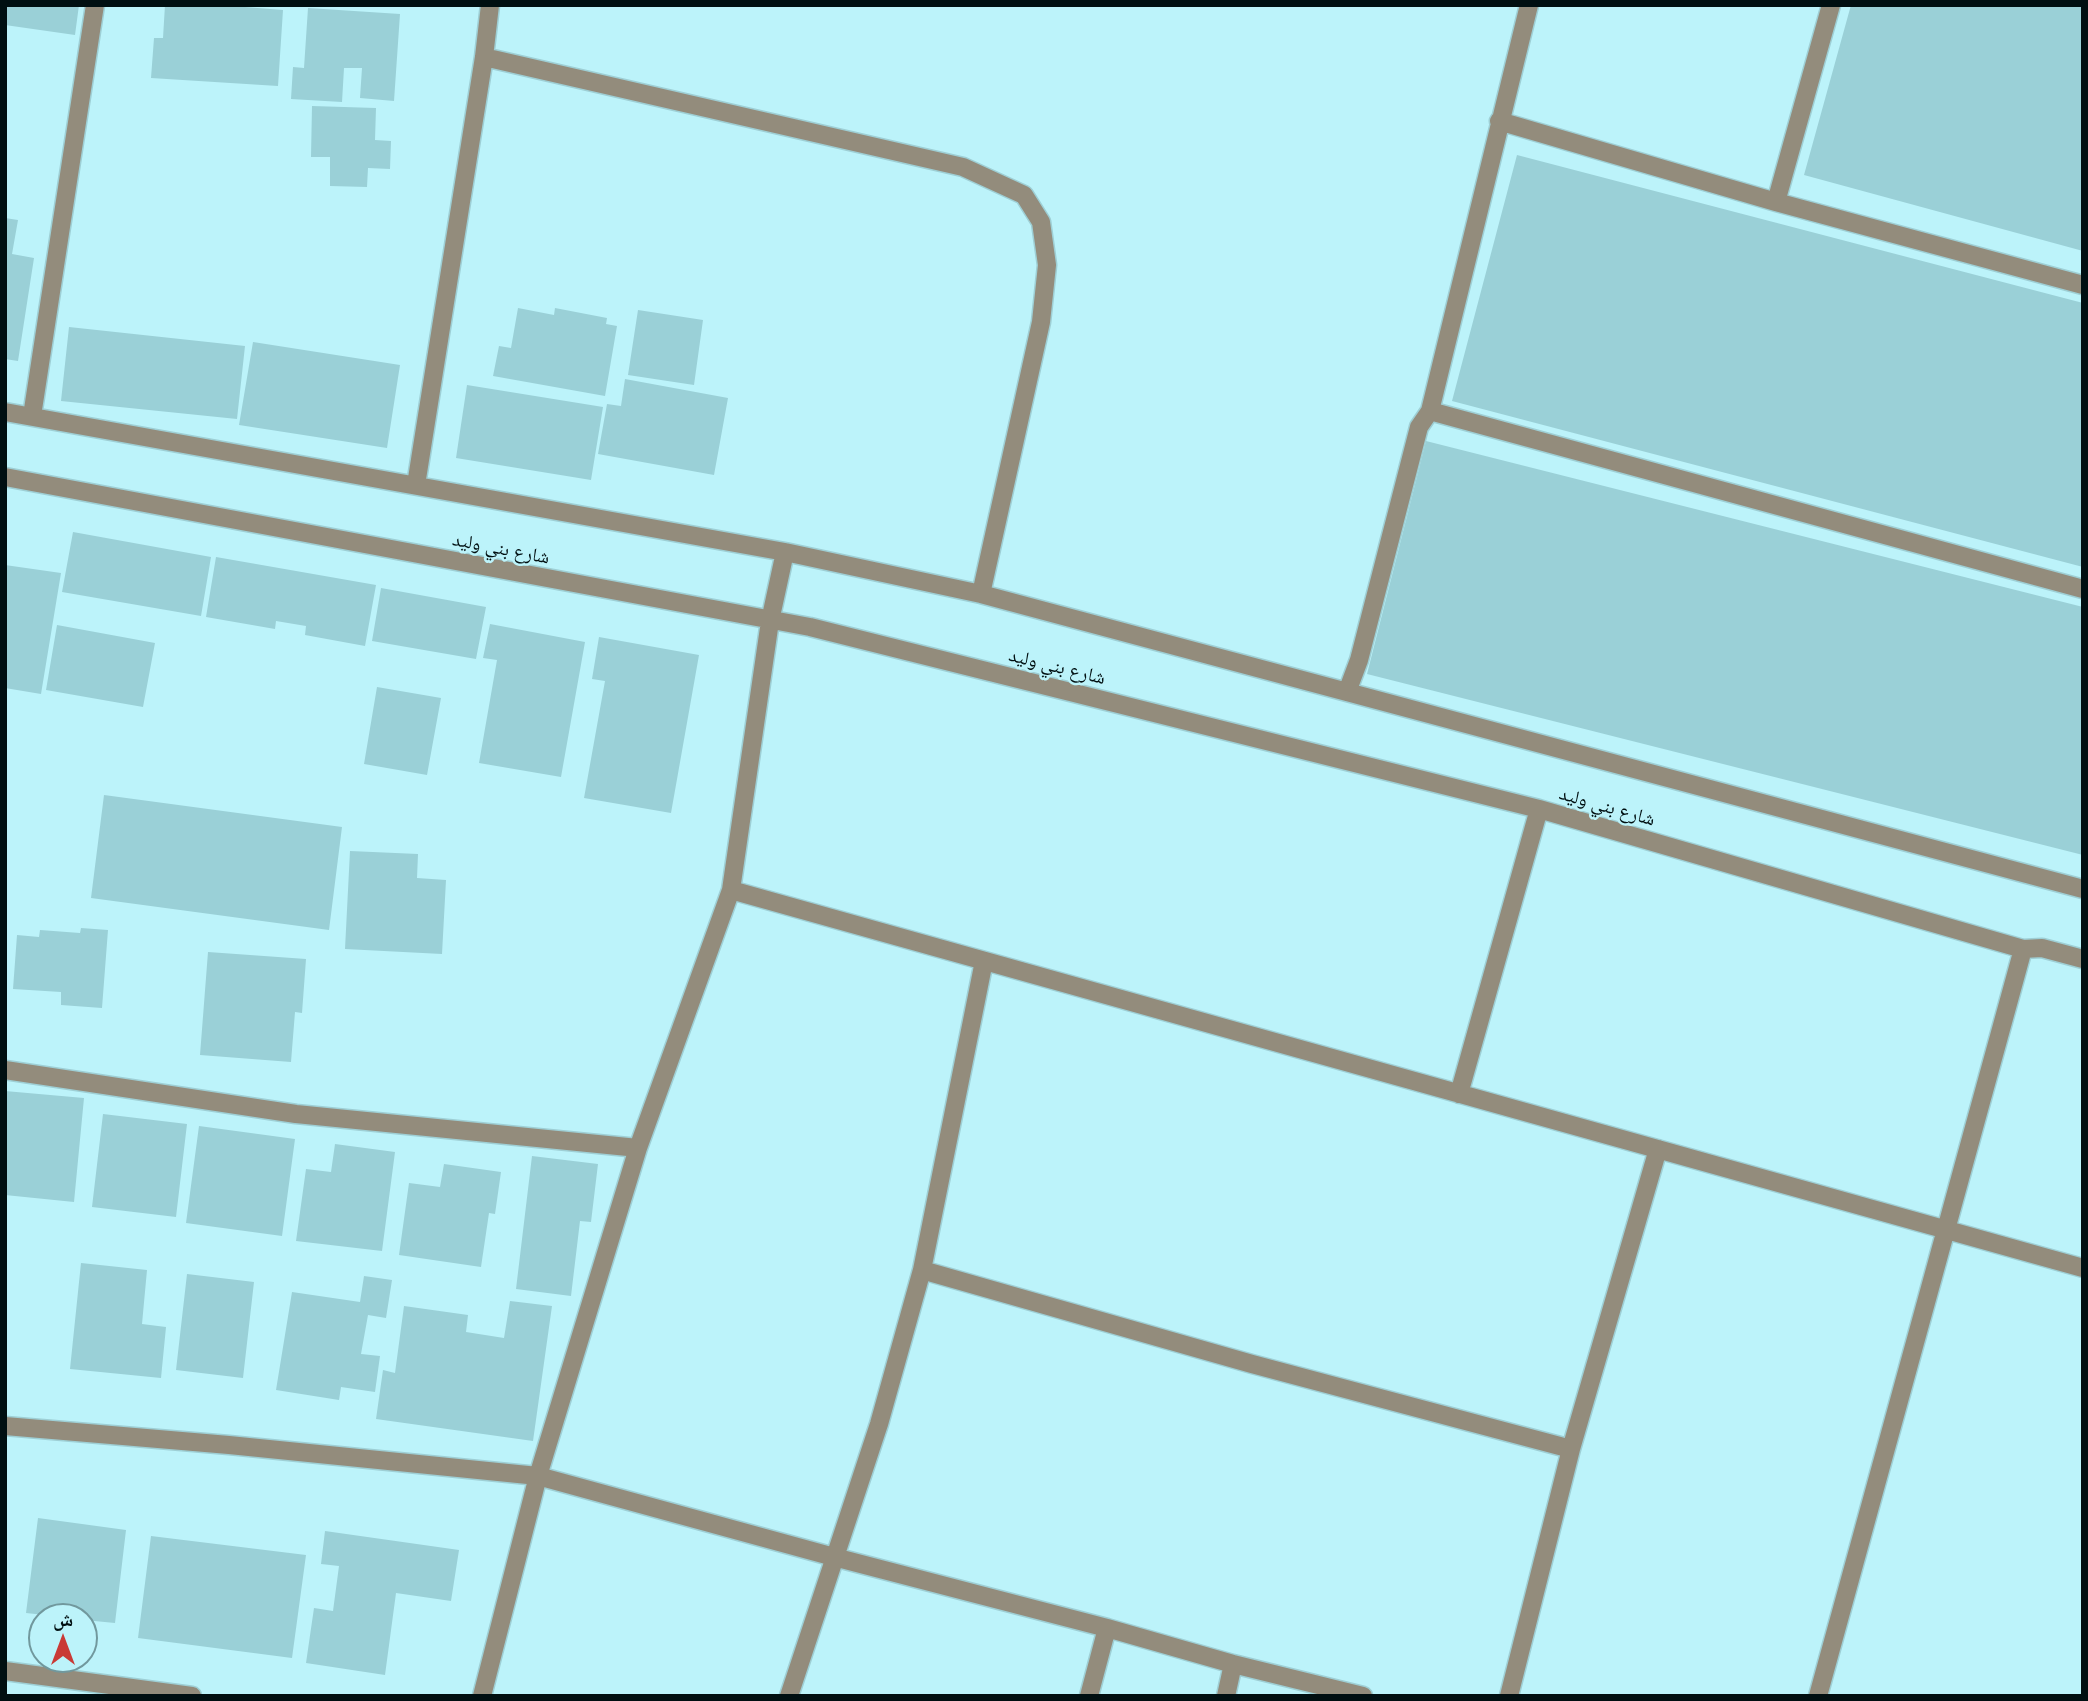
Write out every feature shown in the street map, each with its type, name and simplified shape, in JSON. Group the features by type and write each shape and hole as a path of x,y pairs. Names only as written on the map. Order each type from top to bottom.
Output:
{"street":[{"path":"32,416 95,5"},
{"path":"416,485 490,5"},
{"path":"1347,692 1359,660 1419,427 1430,411 1528,5"},
{"path":"1776,202 1831,5"},
{"path":"484,57 963,167 1024,195 1041,222 1047,265 1041,323 981,594"},
{"path":"1499,121 1776,202 2083,285"},
{"path":"1430,411 2083,589"},
{"path":"5,412 785,552 981,594 2083,889"},
{"name":"شارع بني وليد","path":"5,477 837,634 1539,809 2023,949 2042,948 2083,959"},
{"path":"482,1696 538,1476 638,1148 731,890 770,621 785,552"},
{"path":"1459,1094 1539,809"},
{"path":"731,890 2083,1268"},
{"path":"1818,1696 2023,949"},
{"path":"789,1696 879,1424 922,1270 984,961"},
{"path":"5,1070 296,1114 638,1148"},
{"path":"1509,1696 1571,1449 1658,1149"},
{"path":"922,1270 1252,1364 1571,1449"},
{"path":"5,1426 538,1476 1233,1664 1363,1696"},
{"path":"1090,1696 1107,1628"},
{"path":"1226,1696 1233,1664"},
{"path":"5,1671 192,1696"}],"building":[{"path":"5,5 79,5 75,35 5,25"},
{"path":"165,5 245,5 283,10 278,86 151,78 154,38 163,38"},
{"path":"1851,5 2083,5 2083,251 1804,175"},
{"path":"308,8 400,14 394,101 360,98 362,68 344,68 342,102 291,99 293,67 304,68"},
{"path":"312,106 376,108 375,140 391,141 390,169 368,168 367,187 330,186 330,157 311,157"},
{"path":"1517,155 2083,303 2083,567 1452,401"},
{"path":"5,218 18,220 12,254 34,258 18,361 5,359"},
{"path":"518,308 554,315 555,308 607,318 606,324 617,326 605,396 493,376 499,346 511,348"},
{"path":"638,310 703,320 694,385 628,375"},
{"path":"69,327 245,346 237,419 61,401"},
{"path":"253,342 400,365 387,448 239,425"},
{"path":"625,379 728,398 714,475 598,454 607,404 621,406"},
{"path":"467,385 603,407 591,480 456,458"},
{"path":"1426,441 2083,607 2083,855 1367,674"},
{"path":"73,532 211,557 201,616 62,592"},
{"path":"216,557 376,585 365,646 305,635 306,626 276,621 275,629 206,617"},
{"path":"5,565 61,573 41,694 5,688"},
{"path":"381,588 486,607 476,659 372,641"},
{"path":"490,624 585,642 561,777 479,763 497,660 483,658"},
{"path":"57,625 155,643 143,707 46,690"},
{"path":"599,637 699,655 671,813 584,798 605,681 592,679"},
{"path":"377,687 441,698 427,775 364,764"},
{"path":"104,795 342,827 329,930 91,898"},
{"path":"350,851 418,854 417,878 446,880 442,954 345,949"},
{"path":"81,928 108,930 102,1008 61,1005 61,992 13,989 17,935 39,937 40,930 80,933"},
{"path":"208,952 306,959 302,1013 295,1012 291,1062 200,1055"},
{"path":"5,1091 84,1098 74,1202 5,1195"},
{"path":"103,1114 187,1124 176,1217 92,1207"},
{"path":"199,1126 295,1139 282,1236 186,1223"},
{"path":"335,1144 395,1152 382,1251 296,1241 306,1169 331,1172"},
{"path":"532,1156 598,1164 591,1222 580,1221 571,1296 516,1289"},
{"path":"444,1164 501,1172 495,1214 489,1213 481,1267 399,1255 409,1183 440,1187"},
{"path":"81,1263 147,1270 142,1324 166,1327 161,1378 70,1369"},
{"path":"187,1274 254,1282 243,1378 176,1370"},
{"path":"364,1276 392,1280 386,1318 368,1315 361,1354 380,1356 375,1392 341,1387 339,1400 276,1390 292,1292 360,1302"},
{"path":"510,1301 552,1306 533,1441 376,1419 383,1370 395,1373 404,1306 468,1315 466,1332 504,1338"},
{"path":"38,1518 126,1530 115,1623 98,1621 98,1603 28,1603 26,1613"},
{"path":"325,1531 459,1550 451,1601 396,1593 385,1675 306,1663 314,1608 333,1611 339,1566 321,1564"},
{"path":"151,1536 306,1555 292,1658 138,1638"}]}
